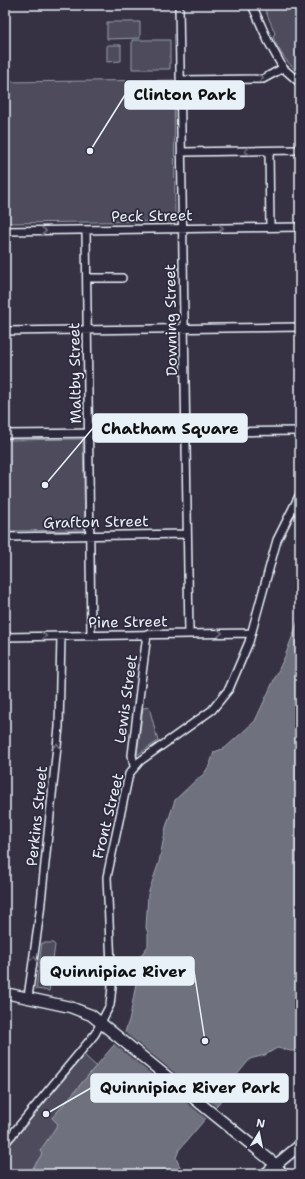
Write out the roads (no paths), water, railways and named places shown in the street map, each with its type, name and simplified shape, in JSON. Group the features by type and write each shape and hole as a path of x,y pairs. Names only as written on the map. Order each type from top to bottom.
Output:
{"main road":[{"path":"5,993 28,997 81,1011 101,1023 275,1164"},
{"path":"264,1174 300,1145"}],"street":[{"name":"Downing Street","path":"179,5 187,432 189,634"},
{"path":"252,5 268,41 283,68 300,83"},
{"path":"181,80 263,79 283,68"},
{"path":"269,150 270,227"},
{"path":"182,152 300,150"},
{"name":"Peck Street","path":"5,232 300,227"},
{"name":"Maltby Street","path":"86,230 91,635"},
{"path":"87,278 122,278"},
{"path":"5,331 300,327"},
{"path":"5,434 300,431"},
{"name":"Front Street","path":"5,1143 91,1039 108,1012 112,993 107,877 126,783 134,766 217,704 232,684 251,633 277,540 300,494"},
{"name":"Grafton Street","path":"5,537 187,534"},
{"name":"Pine Street","path":"5,637 251,633"},
{"name":"Lewis Street","path":"134,766 132,755 148,634"},
{"name":"Perkins Street","path":"28,997 40,912 59,727 62,636"},
{"path":"5,1130 12,1135"},
{"path":"275,1164 286,1174"}],"water":[{"path":"300,616 300,1051 277,1048 265,1055 250,1059 236,1076 223,1098 179,1150 176,1158 181,1169 181,1174 29,1174 42,1154 40,1151 58,1124 52,1118 125,1032 130,1017 141,955 148,946 148,933 146,928 148,894 159,862 166,827 175,800 204,774 210,764 214,752 225,748 255,721 285,656"}],"place":[{"name":"Clinton Park","path":"90,151"},
{"name":"Chatham Square","path":"45,485"},
{"name":"Quinnipiac River","path":"205,1041"},
{"name":"Quinnipiac River Park","path":"46,1114"}]}
